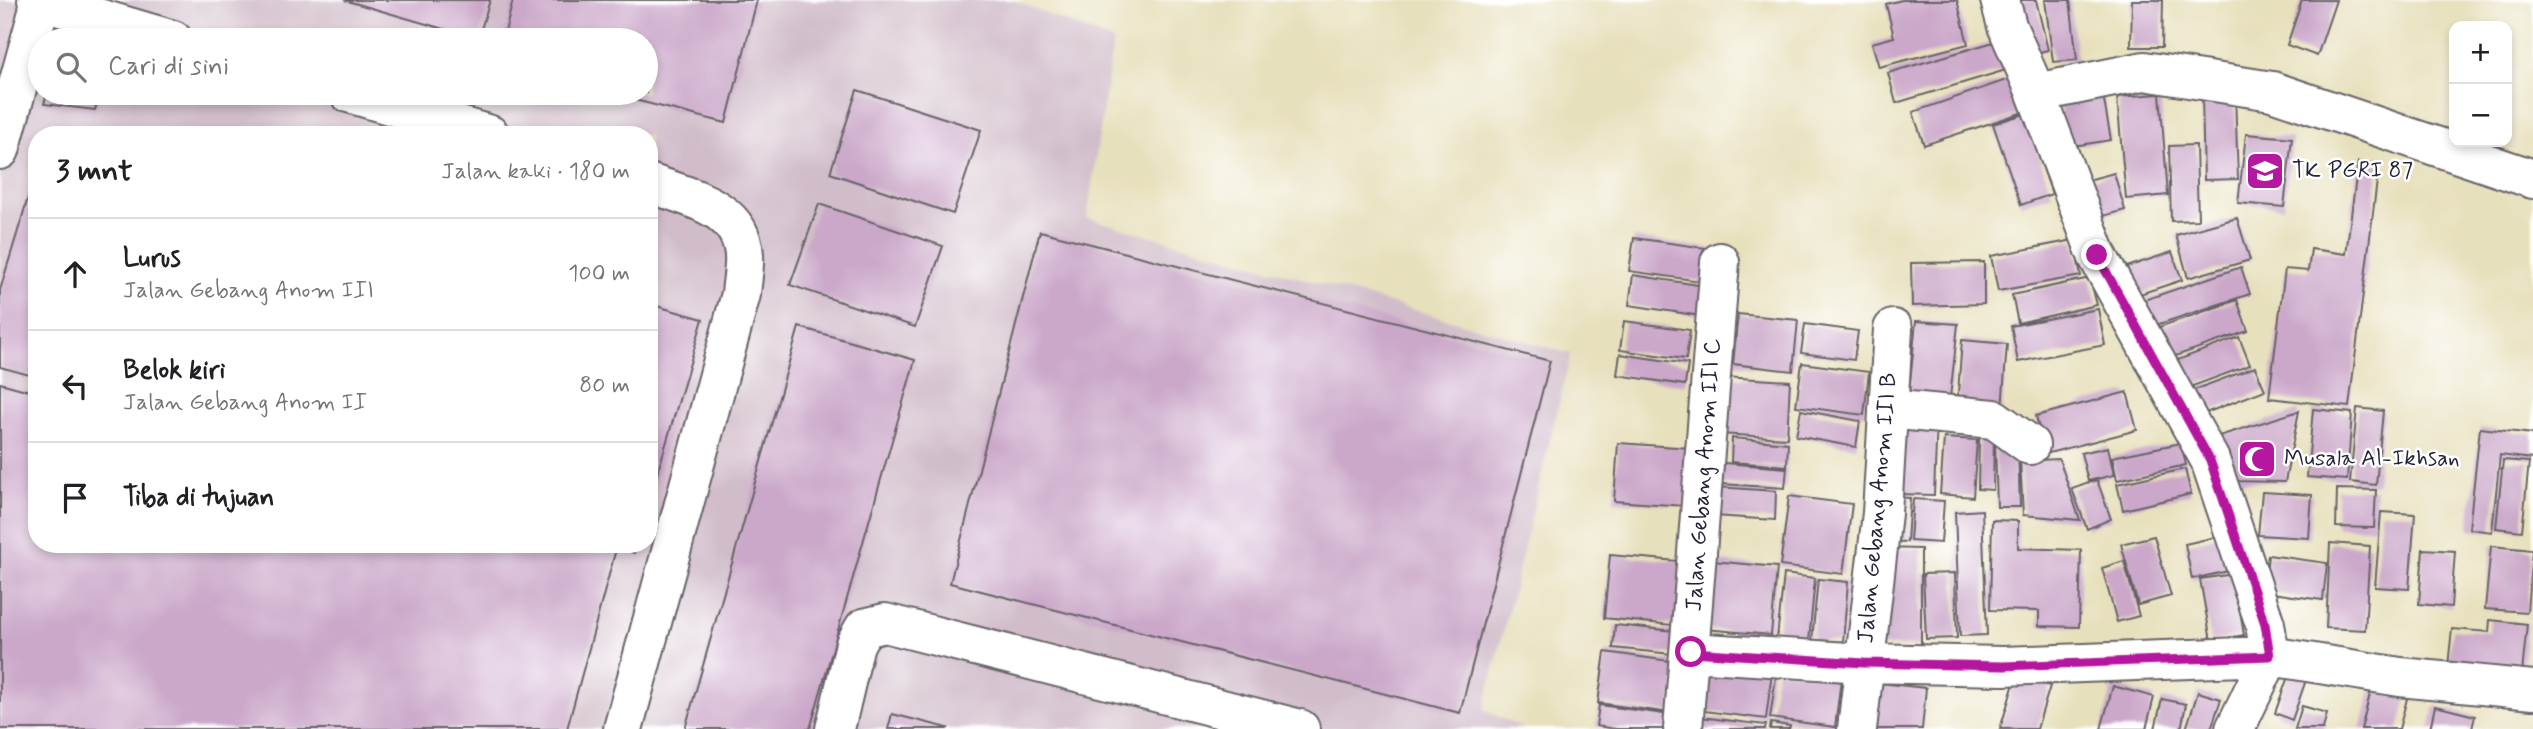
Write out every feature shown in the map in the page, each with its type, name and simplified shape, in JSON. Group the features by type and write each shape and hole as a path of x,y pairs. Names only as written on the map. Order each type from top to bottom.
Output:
{"street":[{"path":"2000,0 2007,26 2036,93 2097,255 2210,460 2265,624 2270,656 2235,729"},
{"path":"32,28 39,1 132,28"},
{"path":"0,150 28,43"},
{"path":"2036,93 2144,71 2272,91 2533,179"},
{"path":"389,105 460,126"},
{"path":"623,729 741,294 744,254 737,226 712,206 658,186"},
{"name":"Jalan Gebang Anom III C","path":"1683,729 1720,262"},
{"name":"Jalan Gebang Anom III B","path":"1857,729 1882,513 1893,329"},
{"path":"1888,409 1994,419 2030,445"},
{"path":"835,729 855,644 864,628 885,623 1300,729"},
{"path":"1691,652 1864,663 2003,666 2270,656 2400,677 2533,690"}],"shaded area":[{"path":"0,0 1012,0 1113,41 1087,218 1571,354 1484,710 1525,729 0,729"}],"building":[{"path":"344,0 490,0 481,28 440,28"},
{"path":"513,0 757,0 726,123 655,105 658,105 658,28 506,28"},
{"path":"1902,0 1957,0 1968,44 1879,67 1872,43 1894,37 1886,4"},
{"path":"2009,0 2036,0 2048,50 2022,56"},
{"path":"2045,0 2070,0 2077,60 2053,62"},
{"path":"2132,0 2163,0 2162,47 2131,47"},
{"path":"2302,0 2336,0 2317,56 2287,45"},
{"path":"1997,41 2006,70 1896,103 1888,73"},
{"path":"2012,78 2024,112 1924,145 1913,112"},
{"path":"857,90 981,130 953,214 830,173"},
{"path":"2160,94 2168,195 2126,199 2117,97"},
{"path":"2235,94 2238,179 2204,180 2202,95"},
{"path":"2103,95 2111,140 2067,147 2059,103"},
{"path":"52,105 96,105 95,110"},
{"path":"2024,114 2052,194 2021,205 1993,124"},
{"name":"TK PGRI 87","path":"2246,134 2292,138 2284,207 2238,203"},
{"path":"2196,145 2198,220 2171,221 2169,146"},
{"path":"2358,162 2379,164 2349,407 2269,398 2285,269 2308,271 2311,249 2346,254"},
{"path":"2114,173 2125,210 2088,220 2077,183"},
{"path":"28,198 28,375 0,367 0,290"},
{"path":"819,204 943,246 915,327 790,285"},
{"path":"2237,218 2250,260 2188,278 2176,235"},
{"path":"1040,231 1550,361 1460,713 950,583"},
{"path":"1634,238 1713,249 1707,282 1629,271"},
{"path":"2074,240 2081,276 1998,291 1991,256"},
{"path":"2172,252 2182,280 2131,297 2121,269"},
{"path":"1984,262 1984,304 1912,306 1911,263"},
{"path":"2241,267 2250,294 2150,327 2141,301"},
{"path":"1633,275 1705,286 1701,316 1629,305"},
{"path":"2090,278 2097,305 2018,323 2012,295"},
{"path":"2237,300 2248,331 2164,360 2153,329"},
{"path":"658,306 703,319 658,471"},
{"path":"2098,309 2105,345 2018,362 2011,326"},
{"path":"1738,314 1798,320 1793,371 1733,364"},
{"path":"1624,321 1690,330 1686,359 1620,350"},
{"path":"1916,321 1958,324 1950,398 1909,394"},
{"path":"1805,324 1858,331 1854,360 1801,353"},
{"path":"799,327 915,360 810,729 685,729"},
{"path":"2239,337 2250,365 2182,390 2172,362"},
{"path":"1962,340 2007,344 2002,409 1957,406"},
{"path":"1620,354 1688,364 1685,385 1617,375"},
{"path":"1802,363 1869,372 1864,415 1796,406"},
{"path":"2255,367 2265,390 2198,416 2188,392"},
{"path":"1723,377 1790,381 1787,438 1719,434"},
{"path":"0,383 28,391 28,553 615,553 567,729 0,729"},
{"path":"2127,392 2137,430 2045,454 2036,416"},
{"path":"2357,408 2383,411 2376,485 2350,482"},
{"path":"2313,409 2352,413 2347,480 2307,477"},
{"path":"1801,410 1860,421 1856,447 1796,436"},
{"name":"Musala Al-Ikhsan","path":"2299,411 2285,482 2230,481 2216,437"},
{"path":"1900,416 1937,417 1934,495 1897,494"},
{"path":"2480,428 2533,434 2533,459 2500,455 2492,532 2469,529"},
{"path":"1979,436 1994,437 1993,490 1978,489"},
{"path":"1732,438 1788,443 1787,466 1731,462"},
{"path":"1944,438 1977,440 1973,497 1940,494"},
{"path":"1618,443 1690,448 1685,506 1614,501"},
{"path":"2018,443 2020,507 1997,507 1995,444"},
{"path":"2181,443 2186,465 2117,480 2112,457"},
{"path":"2108,447 2114,475 2088,481 2081,453"},
{"path":"2059,459 2080,520 2023,515 2020,461"},
{"path":"2503,460 2529,462 2522,531 2496,528"},
{"path":"1723,463 1787,468 1785,488 1721,484"},
{"path":"2185,469 2191,494 2123,510 2117,484"},
{"path":"2097,480 2111,519 2087,529 2072,489"},
{"path":"1716,487 1776,491 1775,520 1714,516"},
{"path":"2337,489 2376,490 2374,528 2336,527"},
{"path":"2262,492 2312,495 2309,538 2258,535"},
{"path":"1789,496 1852,504 1843,574 1780,566"},
{"path":"1887,497 1910,498 1907,542 1884,541"},
{"path":"1913,499 1944,501 1941,543 1910,541"},
{"path":"1982,510 1987,635 1960,636 1955,512"},
{"path":"2381,512 2415,514 2409,589 2375,587"},
{"path":"1992,520 2018,521 2018,548 2081,550 2079,627 2039,626 2039,611 1990,610"},
{"path":"2225,535 2233,570 2192,579 2185,544"},
{"path":"2154,536 2171,596 2138,605 2121,544"},
{"path":"2330,543 2370,546 2365,630 2326,628"},
{"path":"2491,546 2532,550 2527,612 2485,609"},
{"path":"1883,548 1921,549 1921,646 1882,646"},
{"path":"2423,549 2455,551 2451,607 2419,604"},
{"path":"1610,555 1688,562 1682,626 1604,618"},
{"path":"2268,555 2327,563 2323,600 2264,592"},
{"path":"1712,561 1777,567 1771,635 1705,629"},
{"path":"2124,561 2139,616 2117,622 2102,568"},
{"path":"1955,573 1957,638 1926,639 1923,574"},
{"path":"1784,574 1815,578 1809,641 1777,638"},
{"path":"2234,574 2244,635 2211,641 2200,579"},
{"path":"1818,579 1848,582 1843,642 1812,640"},
{"path":"2490,620 2527,624 2522,673 2448,666 2452,629 2489,632"},
{"path":"1615,625 1684,632 1682,655 1613,648"},
{"path":"1605,652 1677,662 1670,713 1598,703"},
{"path":"1702,662 1772,672 1766,719 1696,710"},
{"path":"1777,670 1841,679 1835,727 1770,718"},
{"path":"2290,671 2307,677 2292,720 2275,713"},
{"path":"2016,677 2050,686 2037,729 2000,729"},
{"path":"1870,682 1926,688 1922,729 1875,729"},
{"path":"2373,682 2409,691 2399,729 2361,729"},
{"path":"2113,686 2154,697 2146,729 2101,729"},
{"path":"2198,692 2221,699 2211,729 2186,729"},
{"path":"2162,699 2186,704 2181,729 2155,729"},
{"path":"1599,705 1671,715 1669,729 1616,729 1596,726"},
{"path":"2302,706 2327,713 2323,729 2295,729"},
{"path":"2435,706 2475,716 2472,729 2430,729"},
{"path":"892,714 948,728 888,729"},
{"path":"1700,717 1766,725 1765,729 1698,729"},
{"path":"1771,723 1790,726 1789,729 1770,729"}],"place":[{"name":"TK PGRI 87","path":"2265,171"},
{"name":"Musala Al-Ikhsan","path":"2257,459"}],"route":[{"path":"1691,652 1864,663 2003,666 2270,656 2265,624 2210,460 2097,255"}]}
